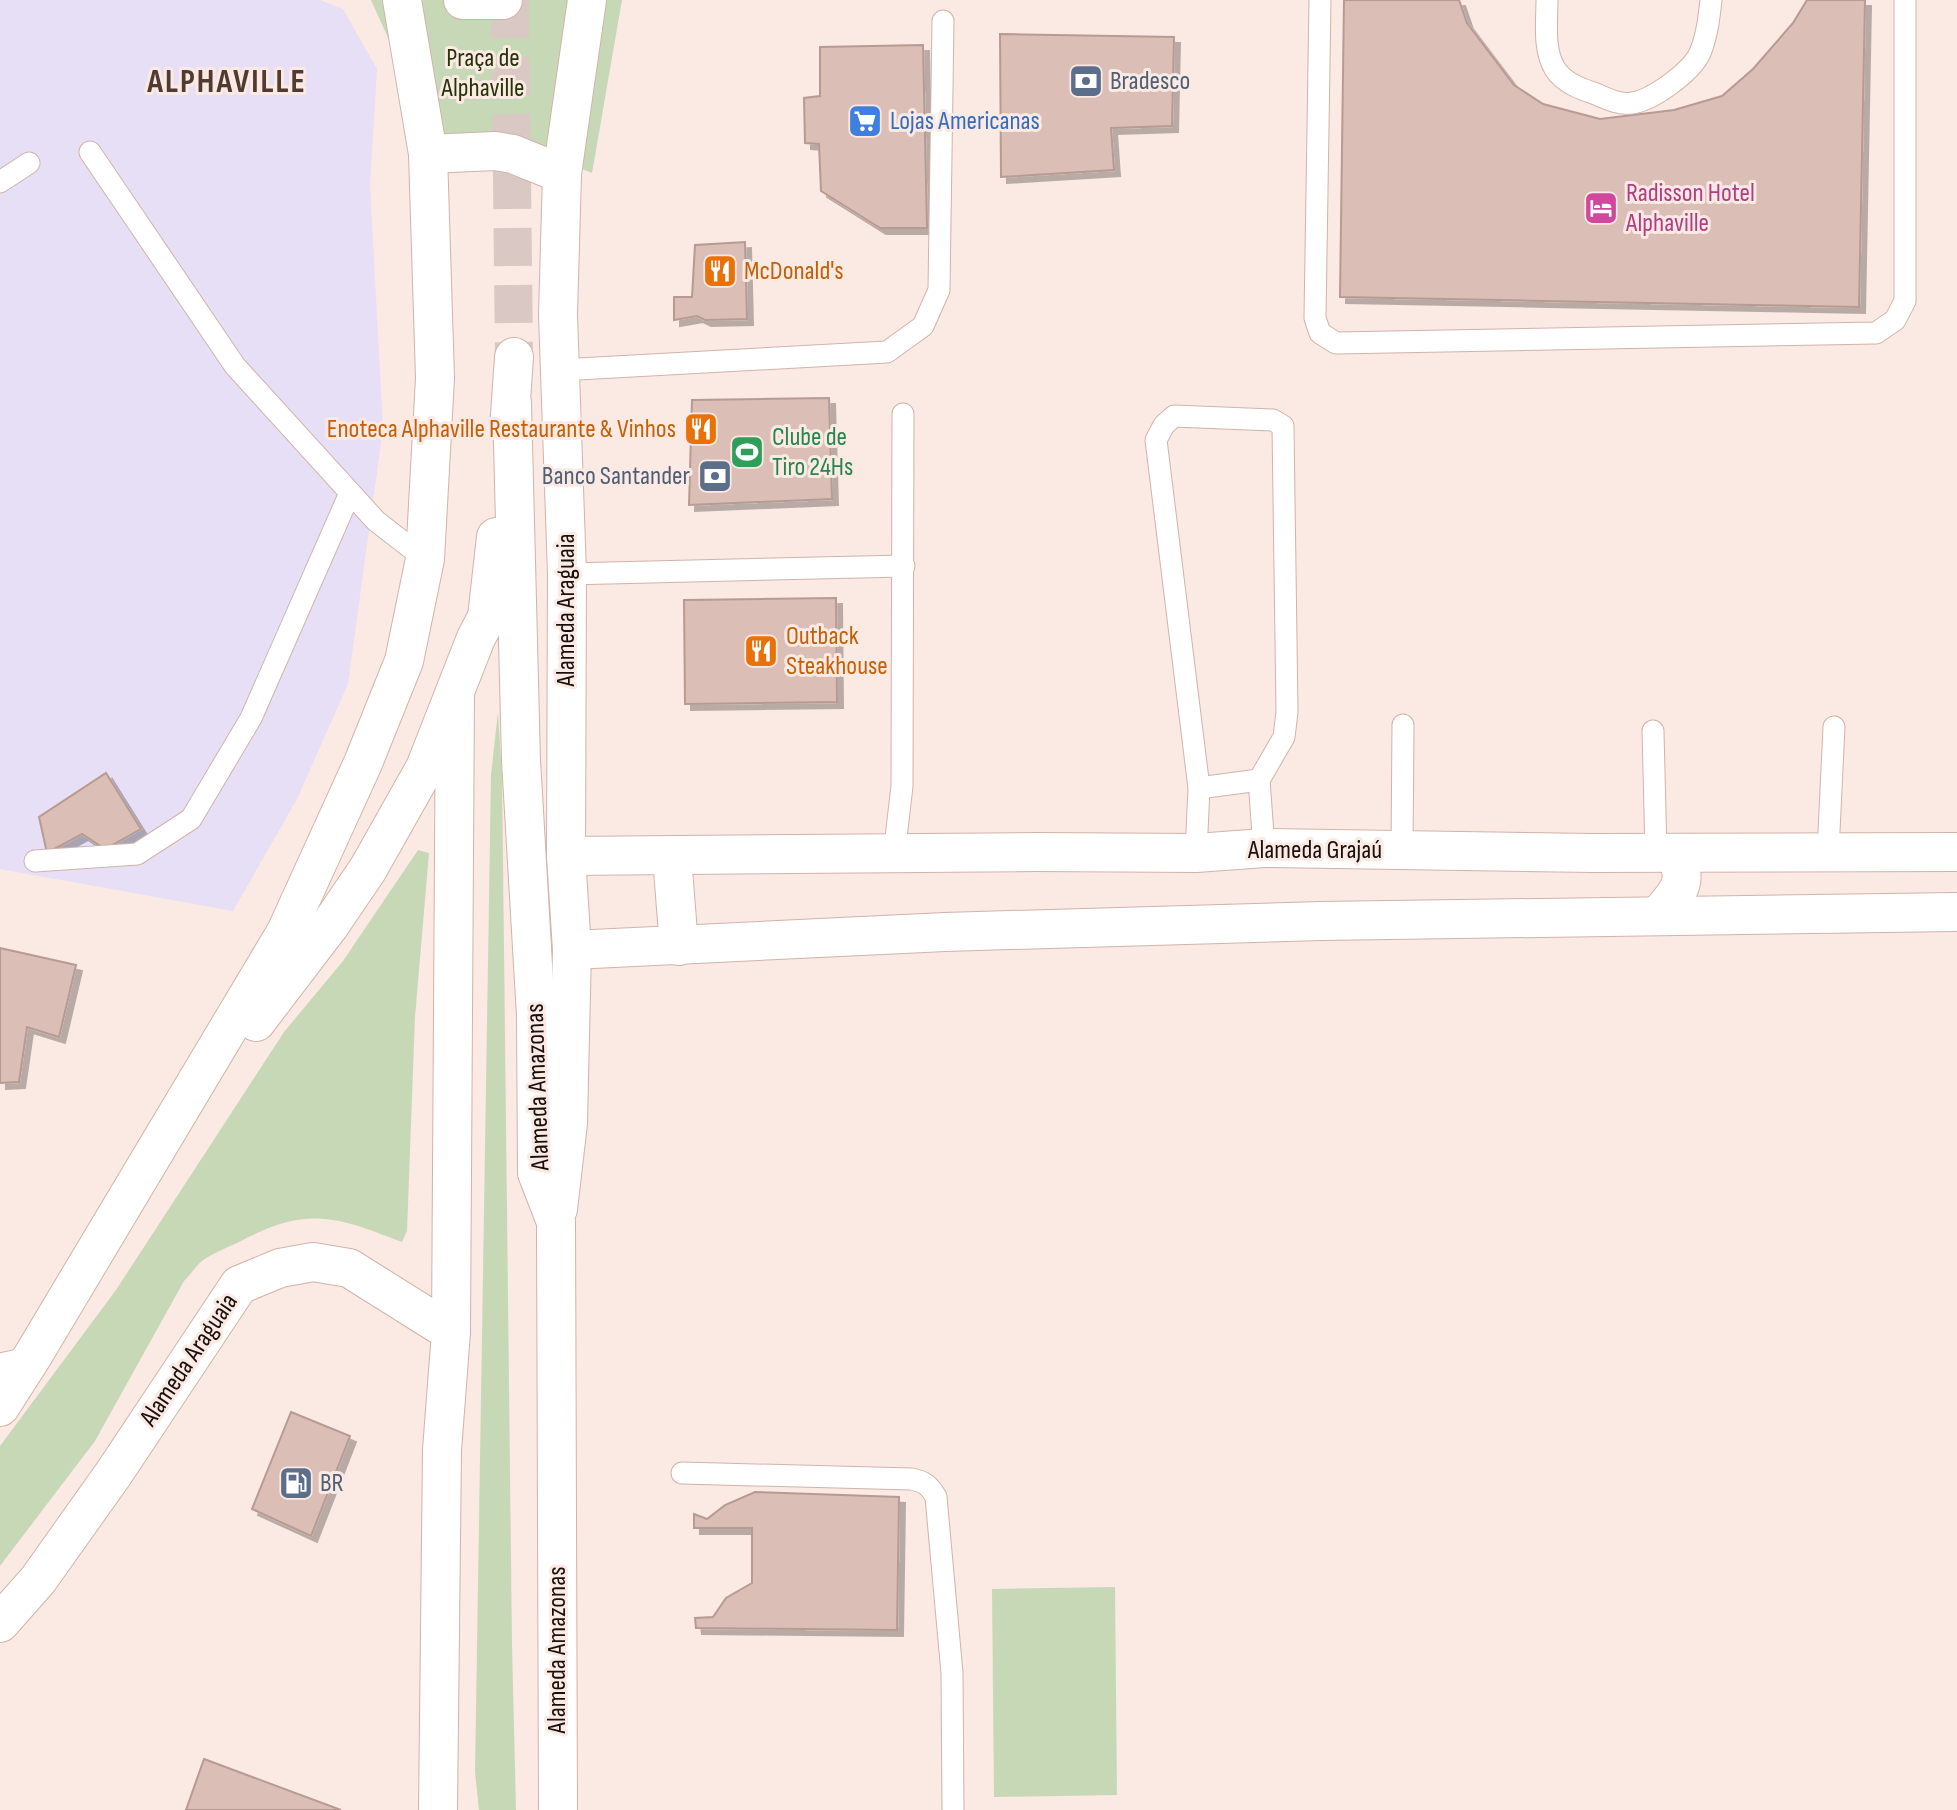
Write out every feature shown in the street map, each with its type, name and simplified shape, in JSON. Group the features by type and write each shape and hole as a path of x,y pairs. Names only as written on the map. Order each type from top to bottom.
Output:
{"main road":[{"path":"0,1407 16,1361 173,1119 286,932 363,763 404,661 425,559 435,378 428,154 402,0"},
{"path":"463,0 503,0"},
{"name":"Alameda Araguaia","path":"556,1222 568,1123 572,950 566,856 567,574 558,315 562,174 587,0"},
{"path":"428,154 495,151 513,154 562,174"},
{"path":"173,1119 245,1036 330,925 368,869 425,768 486,617 512,403 514,357"},
{"name":"Alameda Amazonas","path":"512,403 521,760 536,1016 537,1173 556,1222 558,1810"},
{"path":"438,1810 442,1450 450,1332 455,693"},
{"name":"Alameda Grajaú","path":"566,856 1196,853 1264,848 1665,853 1957,852"},
{"path":"1658,916 1677,893 1683,880 1682,867 1665,853"},
{"path":"673,857 679,946"},
{"path":"572,950 958,932 1321,921 1957,912"},
{"name":"Alameda Araguaia","path":"0,1623 38,1580 114,1473 239,1285 280,1268 313,1262 349,1268 450,1332"}],"lane":[{"path":"1320,0 1315,318 1320,333 1336,343 1876,333 1895,320 1905,302 1905,0"},
{"path":"1547,0 1547,46 1555,69 1572,86 1616,102 1630,104 1652,97 1693,63 1699,55 1708,28 1711,0"},
{"path":"560,370 887,352 923,326 939,290 943,21"},
{"path":"90,152 235,366 376,521 425,559"},
{"path":"0,182 29,163"},
{"path":"894,855 902,786 903,414"},
{"path":"1196,853 1199,788 1156,440 1164,425 1174,416 1273,420 1283,426 1287,712 1284,737 1259,780 1264,848"},
{"path":"35,861 137,853 191,818 251,719 350,493"},
{"path":"567,574 904,566"},
{"path":"1402,850 1403,725"},
{"path":"1828,852 1834,727"},
{"path":"1653,731 1665,853"},
{"path":"1199,788 1259,780"},
{"path":"682,1473 911,1479 921,1480 931,1487 936,1497 952,1673 953,1810"}],"shaded area":[{"path":"0,0 320,0 343,9 377,69 370,186 383,428 348,684 297,799 233,911 0,869"}],"green space":[{"name":"Praça de Alphaville","path":"371,0 622,0 592,173 518,143 439,151"},
{"path":"498,712 502,776 516,1810 479,1810 475,1772 491,775"},
{"path":"418,850 429,853 415,1017 407,1231 402,1242 339,1221 303,1219 264,1230 202,1261 184,1281 95,1441 0,1566 0,1446 116,1290 284,1032 343,961"},
{"path":"1115,1587 1117,1795 994,1797 992,1589"}],"building":[{"name":"Radisson Hotel Alphaville","path":"1344,0 1459,0 1467,23 1514,85 1543,104 1600,119 1674,110 1722,96 1753,69 1793,23 1807,0 1865,0 1859,307 1340,297"},
{"name":"Bradesco","path":"1000,34 1174,37 1172,126 1111,128 1114,170 1001,177"},
{"name":"Lojas Americanas","path":"923,45 927,228 880,228 821,191 819,144 805,143 804,98 820,96 820,47"},
{"name":"McDonald's","path":"745,242 747,319 705,320 697,316 674,320 674,297 692,297 695,245"},
{"path":"829,398 832,499 689,505 692,400"},
{"name":"Outback Steakhouse","path":"836,598 837,702 685,704 684,600"},
{"path":"106,773 141,829 105,849 82,834 47,853 39,817"},
{"path":"0,948 76,965 59,1037 27,1027 19,1082 0,1083"},
{"name":"BR","path":"291,1412 350,1436 311,1536 252,1509"},
{"path":"755,1492 899,1497 897,1630 696,1628 695,1618 713,1617 726,1598 752,1583 752,1528 694,1528 694,1514 707,1519 725,1505"},
{"path":"204,1759 341,1810 186,1810"}],"tunnel":[{"path":"510,0 514,357"}],"place":[{"name":"Bradesco","path":"1086,81"},
{"name":"Lojas Americanas","path":"865,121"},
{"name":"Radisson Hotel Alphaville","path":"1601,208"},
{"name":"McDonald's","path":"720,271"},
{"name":"Enoteca Alphaville Restaurante & Vinhos","path":"701,429"},
{"name":"Clube de Tiro 24Hs","path":"747,452"},
{"name":"Banco Santander","path":"715,476"},
{"name":"Outback Steakhouse","path":"761,651"},
{"name":"BR","path":"296,1483"}],"district":[{"name":"ALPHAVILLE","path":"227,82"}]}
